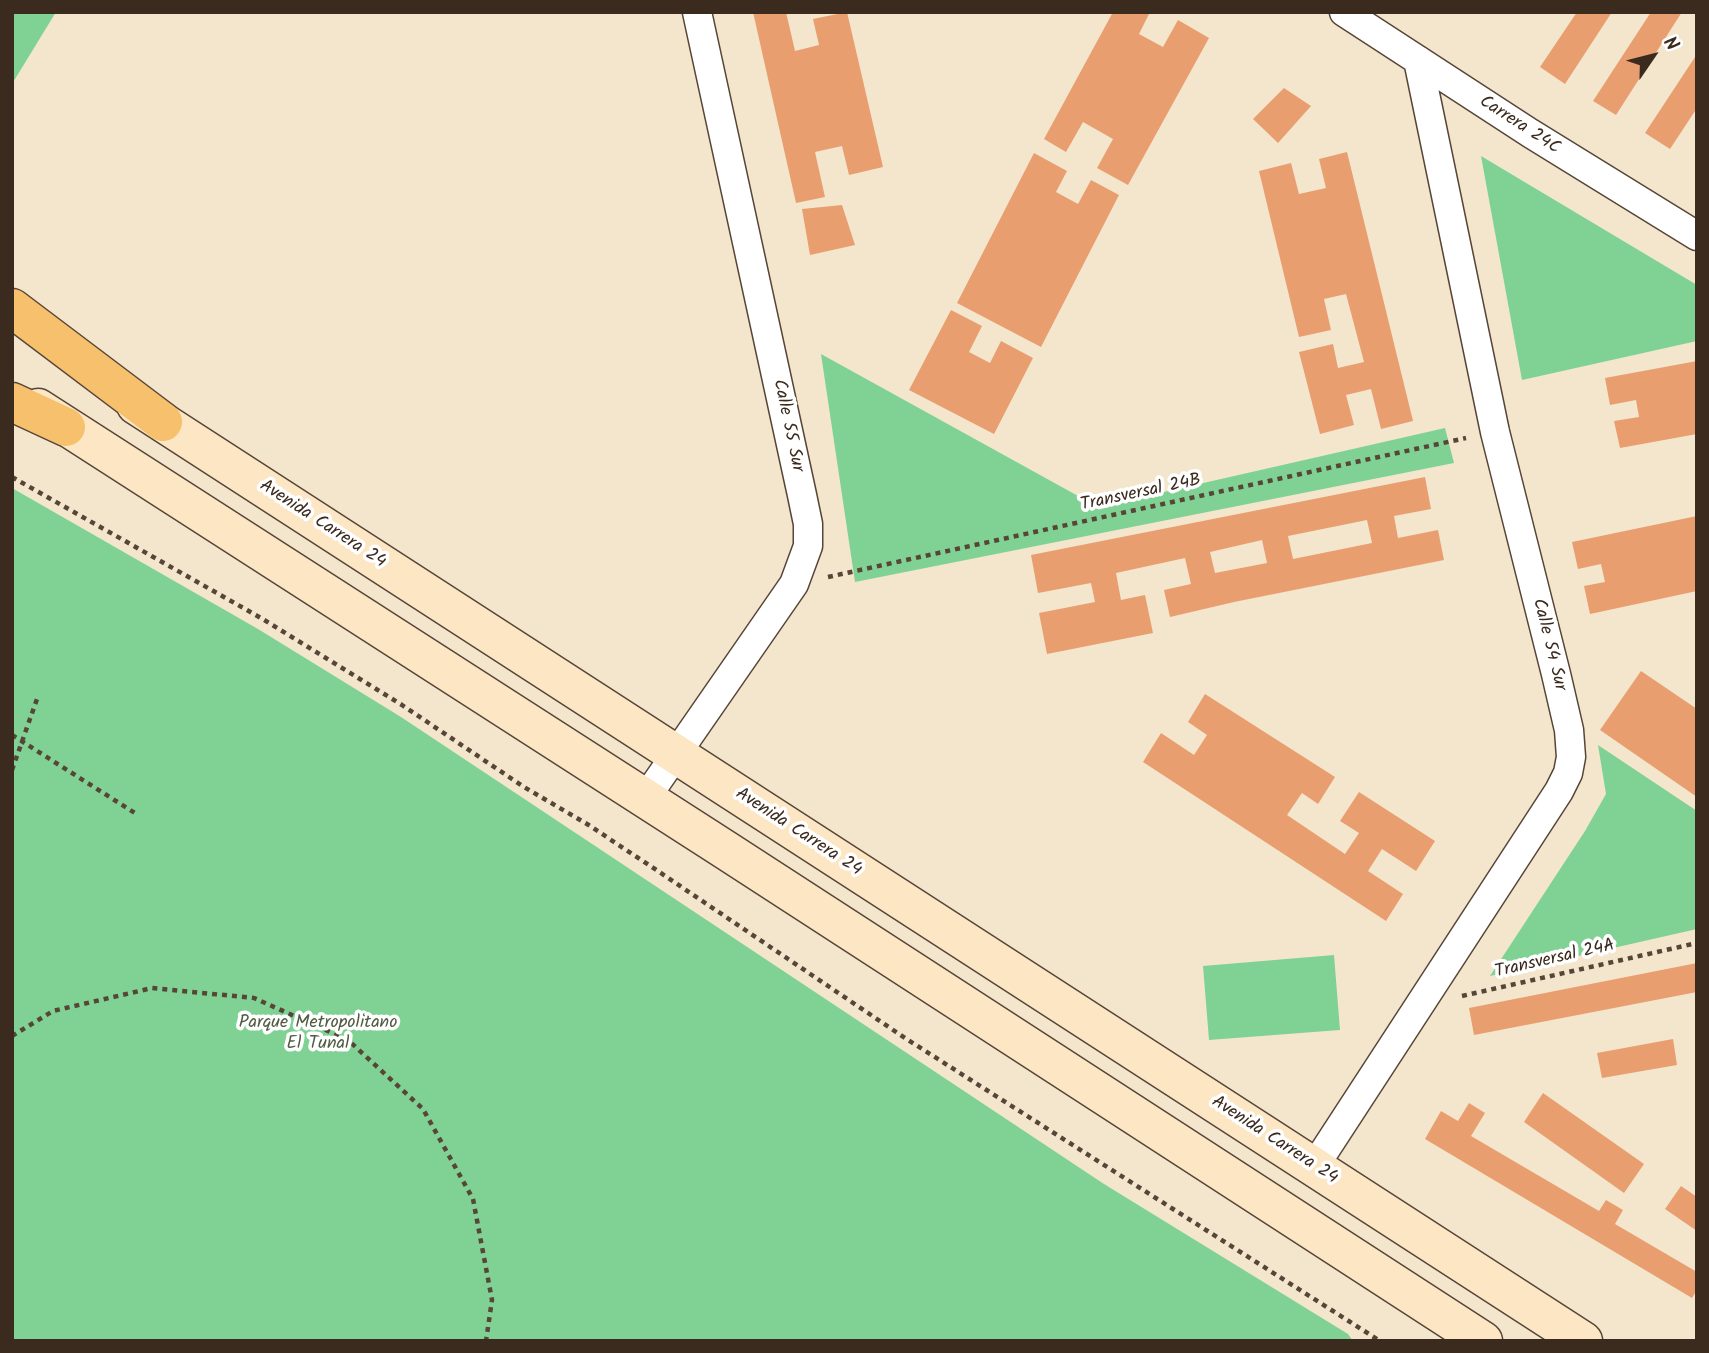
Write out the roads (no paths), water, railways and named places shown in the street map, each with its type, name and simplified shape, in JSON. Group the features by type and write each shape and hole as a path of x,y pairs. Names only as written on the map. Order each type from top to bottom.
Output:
{"highway":[{"path":"12,308 163,422"},
{"path":"12,402 66,427"}],"main road":[{"name":"Avenida Carrera 24","path":"12,325 1583,1341"},
{"path":"12,392 1483,1341"}],"street":[{"name":"Calle 55 Sur","path":"645,799 794,584 808,546 808,524 697,12"},
{"name":"Carrera 24C","path":"1344,12 1530,133 1697,236"},
{"name":"Calle 54 Sur","path":"1314,1167 1559,791 1569,773 1571,757 1569,730 1556,674 1494,432 1418,60"}],"park label":[{"name":"Parque Metropolitano El Tunal","path":"318,1034"}]}
